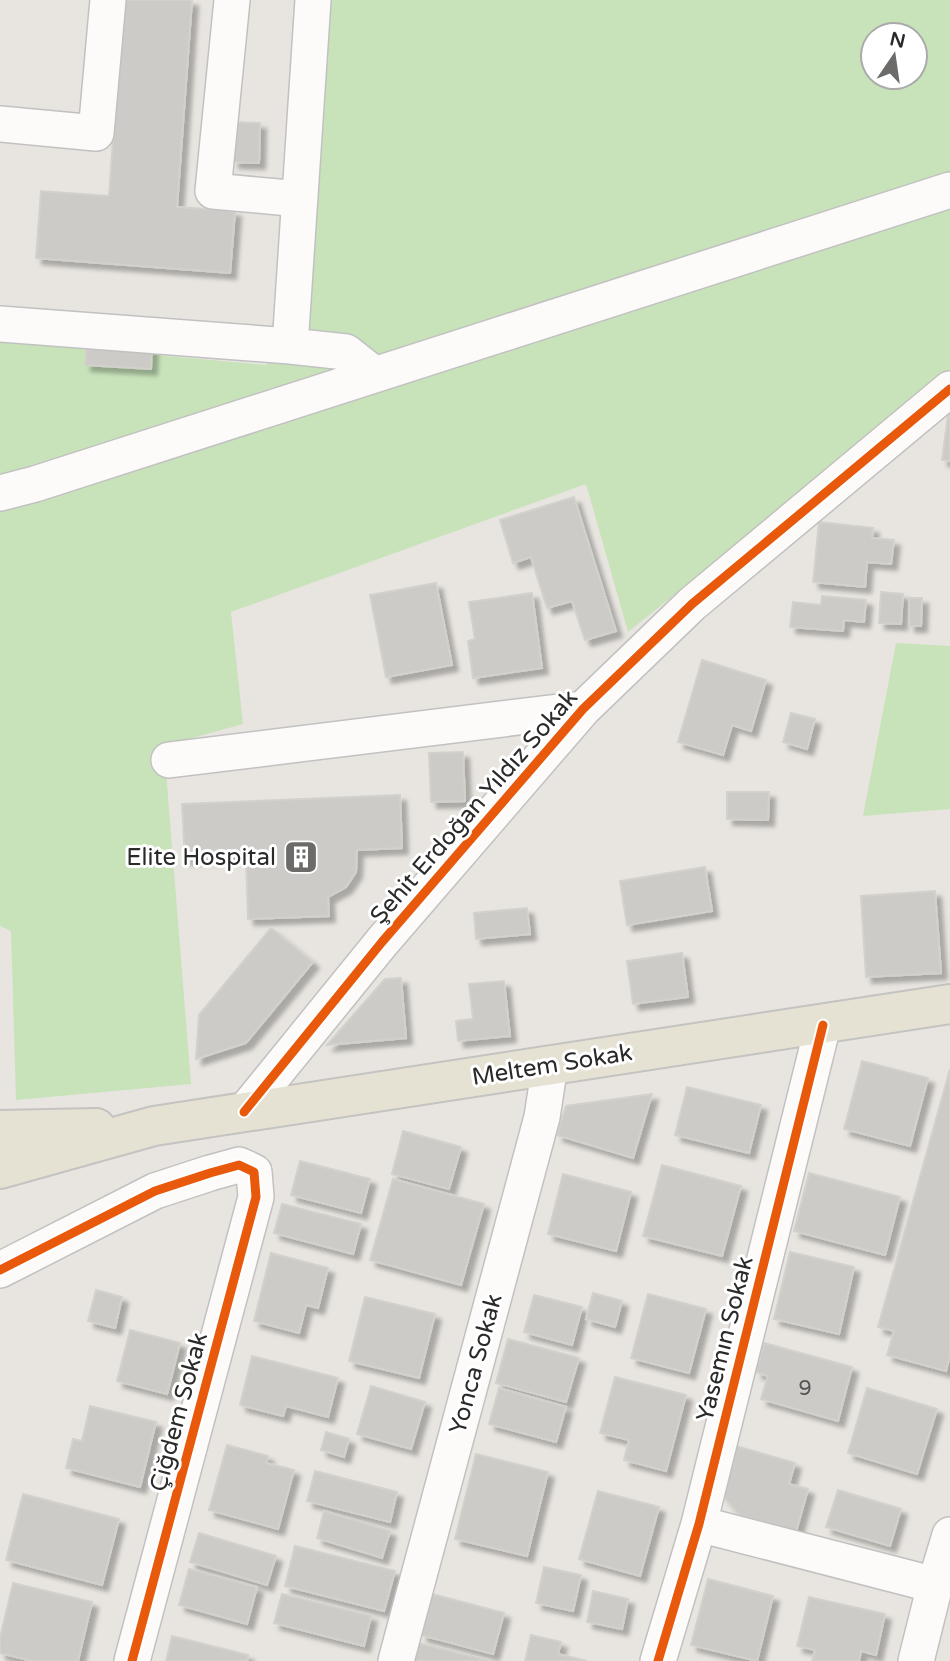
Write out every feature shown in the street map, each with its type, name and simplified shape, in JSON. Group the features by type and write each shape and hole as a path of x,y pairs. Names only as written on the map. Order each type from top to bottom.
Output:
{"main road":[{"name":"Meltem Sokak","path":"0,1169 154,1126 950,1004"},
{"name":"Meltem Sokak","path":"0,1130 154,1126"}],"street":[{"path":"0,124 96,133 108,0"},
{"path":"232,0 213,191 300,199"},
{"path":"290,346 313,0"},
{"path":"0,493 950,190"},
{"path":"0,324 346,352 374,374"},
{"name":"Şehit Erdoğan Yıldız Sokak","path":"244,1111 382,942 583,709 692,604 950,388"},
{"path":"169,761 583,709"},
{"name":"Yasemın Sokak","path":"658,1661 699,1524 823,1025"},
{"name":"Yonca Sokak","path":"396,1661 542,1116 550,1065"},
{"name":"Çiğdem Sokak","path":"0,1270 155,1191 239,1165 254,1172 256,1197 132,1661"},
{"path":"699,1524 935,1585"},
{"path":"916,1661 950,1535"}],"green space":[{"path":"316,0 950,0 950,374 628,632 586,484 231,612 243,724 164,746 191,1084 16,1100 11,931 0,926 0,341 267,365"},
{"path":"896,643 950,646 950,809 863,816"}],"building":[{"path":"123,0 192,0 177,207 235,211 230,273 36,258 41,191 109,196"},
{"path":"235,122 260,123 259,163 233,162"},
{"path":"87,343 152,347 151,369 85,365"},
{"path":"950,408 950,461 942,460"},
{"path":"574,497 616,631 585,640 572,601 547,608 531,557 513,563 500,520"},
{"path":"819,522 873,528 872,538 894,540 891,564 867,562 865,587 813,582"},
{"path":"436,583 452,665 386,677 370,595"},
{"path":"881,592 903,594 901,624 879,623"},
{"path":"532,593 542,668 473,678 468,641 475,639 469,602"},
{"path":"822,596 866,600 864,622 844,620 843,631 790,627 793,602 821,605"},
{"path":"909,598 922,598 921,626 909,626"},
{"path":"702,660 766,680 751,731 732,725 723,755 678,742"},
{"path":"791,713 815,719 807,749 783,742"},
{"path":"463,752 465,801 431,802 429,753"},
{"path":"727,792 769,792 768,820 727,819"},
{"name":"Elite Hospital","path":"400,795 402,848 357,850 356,872 346,887 328,897 329,916 248,919 246,856 185,859 182,804"},
{"path":"705,867 712,911 627,925 620,881"},
{"path":"935,891 941,973 866,977 861,896"},
{"path":"527,908 530,934 476,939 474,913"},
{"path":"271,928 313,962 246,1043 196,1059 199,1015"},
{"path":"682,953 688,997 633,1004 627,961"},
{"path":"401,978 406,1038 327,1045 385,979"},
{"path":"504,981 510,1036 458,1041 456,1021 473,1019 469,984"},
{"path":"862,1061 928,1078 910,1146 844,1129"},
{"path":"950,1069 950,1355 946,1371 887,1355 894,1331 878,1327"},
{"path":"687,1087 761,1105 749,1153 675,1135"},
{"path":"652,1094 633,1158 557,1135 566,1106"},
{"path":"403,1131 461,1147 449,1189 392,1174"},
{"path":"300,1161 370,1179 361,1213 291,1195"},
{"path":"662,1165 741,1186 722,1256 643,1236"},
{"path":"809,1173 900,1197 885,1255 794,1231"},
{"path":"563,1174 631,1192 616,1251 548,1234"},
{"path":"393,1179 484,1204 461,1285 370,1260"},
{"path":"282,1204 361,1224 353,1254 274,1233"},
{"path":"790,1252 854,1267 839,1334 774,1319"},
{"path":"271,1253 328,1268 318,1308 306,1305 299,1333 254,1321"},
{"path":"96,1290 122,1297 115,1328 88,1321"},
{"path":"593,1293 622,1301 615,1327 586,1319"},
{"path":"648,1294 706,1309 689,1373 631,1358"},
{"path":"534,1295 582,1307 572,1345 524,1332"},
{"path":"365,1297 435,1314 419,1378 349,1361"},
{"path":"130,1330 180,1343 167,1394 117,1381"},
{"path":"508,1339 579,1358 566,1402 496,1383"},
{"path":"764,1343 852,1367 838,1421 761,1399 768,1376 756,1372"},
{"path":"252,1356 338,1378 328,1417 286,1406 283,1416 240,1405"},
{"path":"615,1377 686,1395 666,1471 624,1460 629,1440 600,1433"},
{"path":"371,1386 425,1402 411,1449 357,1434"},
{"path":"499,1388 566,1407 556,1442 489,1424"},
{"path":"867,1388 937,1409 917,1474 848,1453"},
{"path":"90,1406 156,1422 140,1487 66,1468 73,1439 82,1441"},
{"path":"326,1432 349,1439 344,1457 321,1450"},
{"path":"227,1445 268,1456 266,1463 294,1470 278,1529 209,1510"},
{"path":"736,1446 795,1463 789,1484 808,1489 796,1532 739,1515 722,1494"},
{"path":"476,1454 548,1472 527,1556 455,1539"},
{"path":"315,1471 397,1492 390,1522 307,1501"},
{"path":"838,1490 901,1509 890,1546 826,1527"},
{"path":"598,1491 659,1507 640,1576 579,1559"},
{"path":"23,1494 119,1519 102,1585 6,1560"},
{"path":"324,1511 390,1531 382,1558 317,1538"},
{"path":"199,1533 276,1556 267,1585 190,1562"},
{"path":"295,1546 395,1571 384,1611 285,1586"},
{"path":"544,1567 581,1575 573,1611 536,1603"},
{"path":"189,1569 257,1587 247,1624 179,1605"},
{"path":"708,1579 773,1596 757,1661 691,1645"},
{"path":"13,1583 92,1602 78,1661 32,1661 0,1653 0,1638"},
{"path":"593,1591 628,1599 622,1629 587,1622"},
{"path":"282,1594 371,1616 364,1646 274,1623"},
{"path":"432,1594 504,1613 493,1654 421,1635"},
{"path":"809,1597 885,1614 876,1655 861,1651 859,1661 812,1661 815,1650 797,1646"},
{"path":"531,1635 561,1642 558,1654 587,1661 525,1661"},
{"path":"172,1636 248,1655 247,1661 166,1661"},
{"path":"418,1643 490,1661 414,1661"}],"cycle path":[{"path":"244,1112 382,942 583,709 692,604 950,389"},
{"path":"658,1661 699,1524 823,1025"},
{"path":"0,1270 155,1191 239,1165 254,1172 256,1197 132,1661"}],"place":[{"name":"Elite Hospital","path":"301,857"}]}
